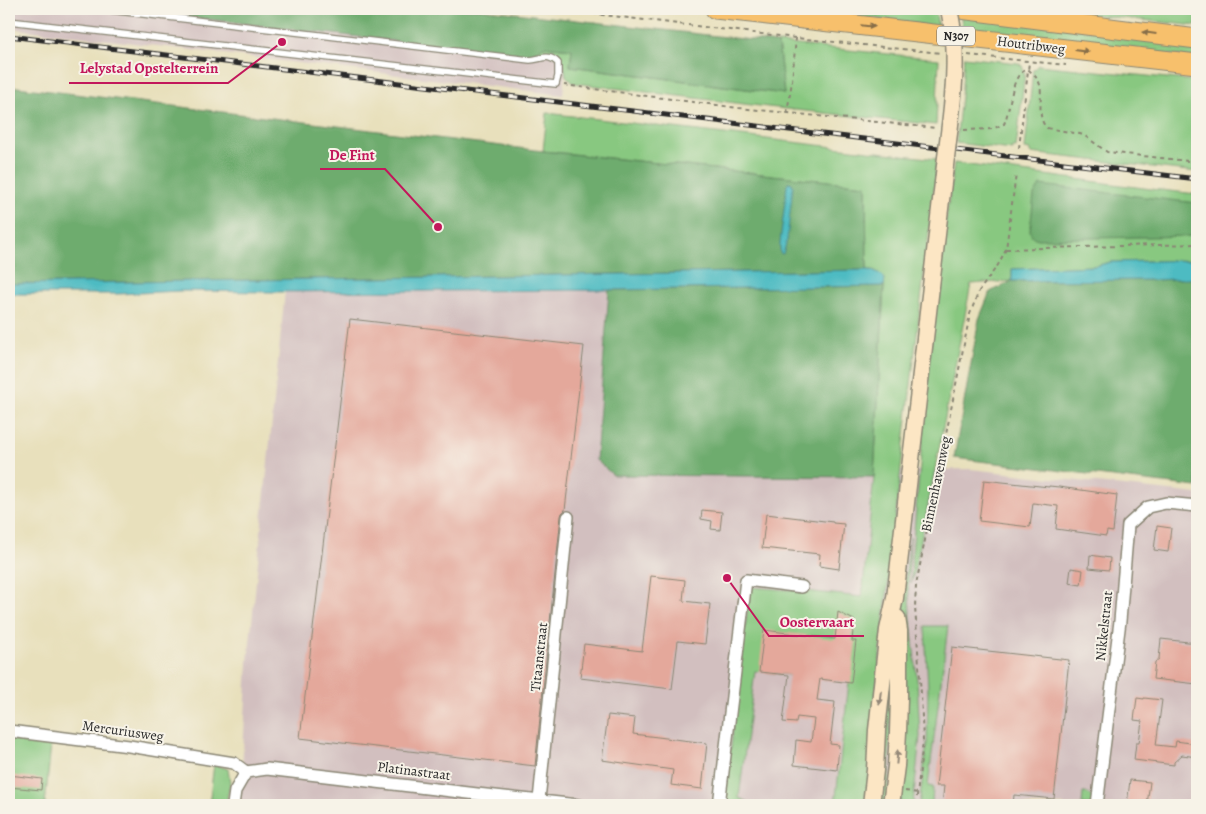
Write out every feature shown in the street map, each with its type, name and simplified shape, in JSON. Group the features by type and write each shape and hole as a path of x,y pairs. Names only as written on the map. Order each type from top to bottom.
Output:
{"main road":[{"name":"Houtribweg","path":"716,9 1197,64"},
{"name":"Binnenhavenweg","path":"871,805 888,630 895,598 952,105 954,39 949,9"},
{"name":"Houtribweg","path":"960,9 1197,39"},
{"name":"Binnenhavenweg","path":"891,805 896,766 899,707 899,631 895,598"}],"street":[{"name":"Nikkelstraat","path":"1097,805 1120,621 1128,525 1148,507 1166,503 1197,506"},
{"name":"Titaanstraat","path":"538,800 568,517"},
{"path":"720,805 746,580 802,587"},
{"name":"Mercuriusweg","path":"9,731 129,746 234,762 246,772"},
{"name":"Platinastraat","path":"246,772 267,768 578,805"},
{"path":"233,805 235,790 246,772"}],"lane":[{"path":"9,21 556,84 558,76 558,63 550,57 530,60 101,9"}],"path":[{"path":"553,9 940,53"},
{"path":"786,113 792,81 796,38"},
{"name":"Houtribweg","path":"960,55 1029,62 1028,69"},
{"path":"962,130 992,130 1004,124 1014,86 1021,72 1028,69"},
{"path":"1019,148 1028,69"},
{"path":"1028,69 1034,74 1040,86 1043,125 1047,128 1080,134 1108,152 1197,162"},
{"path":"556,84 786,113 944,128"},
{"name":"Binnenhavenweg","path":"916,805 923,741 915,607 916,585 970,314 973,302 982,286 998,265 1006,249 1016,174"},
{"path":"1006,249 1197,244"},
{"path":"903,791 918,793"}],"shaded area":[{"path":"9,9 137,9 566,57 563,95 9,28"},
{"path":"609,290 596,460 613,475 971,469 1197,494 1197,805 240,805 248,662 285,291"}],"green space":[{"path":"120,9 480,9 778,43 784,94 570,66 572,49 543,46 530,57"},
{"path":"801,9 904,9 936,13 938,27"},
{"path":"1041,9 1197,9 1197,26"},
{"path":"961,15 1197,43 1197,58 962,30"},
{"path":"778,43 939,59 936,125 573,83 566,76 564,65 556,56 546,54 530,57 543,46 572,49 570,66 784,94"},
{"path":"964,57 1018,63 1022,66 1025,74 1016,148 1012,147 1012,150 956,143"},
{"path":"1038,65 1197,81 1197,172 1030,153 1030,150 1025,149 1033,70"},
{"path":"9,86 543,151 866,185 867,270 9,284"},
{"path":"547,113 936,159 936,173 875,702 867,805 835,805 849,682 755,671 739,798 749,802 749,805 724,805 750,587 862,597 874,477 885,279 874,270 867,270 866,185 543,151"},
{"path":"954,163 1197,194 1197,260 1111,262 1095,266 1012,269 1012,281 971,284 911,584 912,553 936,288"},
{"path":"1040,185 1197,203 1197,236 1035,238 1030,230 1034,195"},
{"path":"1197,278 1197,487 954,458 979,319 990,292 1012,281"},
{"path":"884,286 874,477 613,475 596,460 609,290"},
{"path":"910,537 908,581 920,736 913,805 900,805 904,768 903,598"},
{"path":"925,626 948,626 928,786 933,787 932,805 919,805 927,743 928,688"},
{"path":"893,631 888,805 881,805 885,764 887,673"},
{"path":"9,739 51,744 45,805 9,805"},
{"path":"214,764 228,769 230,783 226,805 209,805"},
{"path":"1083,793 1089,794 1093,798 1091,805 1082,805"}],"water":[{"path":"789,182 793,186 787,240 783,254 780,253 780,242 787,185"},
{"path":"1197,260 1197,278 1012,281 1012,269 1095,266 1111,262"},
{"path":"875,271 881,275 885,279 884,286 9,294 9,284"}],"building":[{"path":"350,319 584,346 565,510 561,516 535,766 300,738"},
{"path":"984,480 1117,495 1113,532 1107,531 1106,536 1056,529 1058,506 1033,503 1030,527 979,521"},
{"path":"702,510 722,512 720,530 711,529 712,521 701,519"},
{"path":"766,514 844,524 839,569 819,566 820,554 762,548"},
{"path":"1157,526 1171,528 1168,552 1154,550"},
{"path":"1090,555 1110,558 1109,570 1089,568"},
{"path":"1071,568 1083,570 1081,585 1069,583"},
{"path":"651,576 685,580 683,601 710,604 705,644 678,641 672,689 580,678 584,644 642,651"},
{"path":"838,612 854,620 852,641 856,641 851,683 820,679 817,700 835,702 830,744 839,745 837,770 794,765 796,740 811,742 814,719 797,717 796,723 783,722 789,675 759,672 764,630 835,639"},
{"path":"1161,639 1197,643 1197,684 1153,679 1155,662 1159,659"},
{"path":"952,647 1069,660 1054,799 1014,795 1013,805 942,805 944,786 936,786"},
{"path":"1137,698 1162,700 1156,745 1175,747 1176,741 1197,744 1197,757 1182,755 1174,762 1174,765 1134,760 1142,721 1134,720"},
{"path":"608,715 635,718 633,734 707,743 702,789 671,785 673,770 602,760"},
{"path":"9,775 42,779 41,790 9,787"},
{"path":"1130,780 1150,782 1147,805 1127,805"}],"railway":[{"path":"9,36 1197,179"}],"place":[{"name":"Lelystad Opstelterrein","path":"282,42"},
{"name":"De Fint","path":"438,227"},
{"name":"Oostervaart","path":"727,578"}]}
